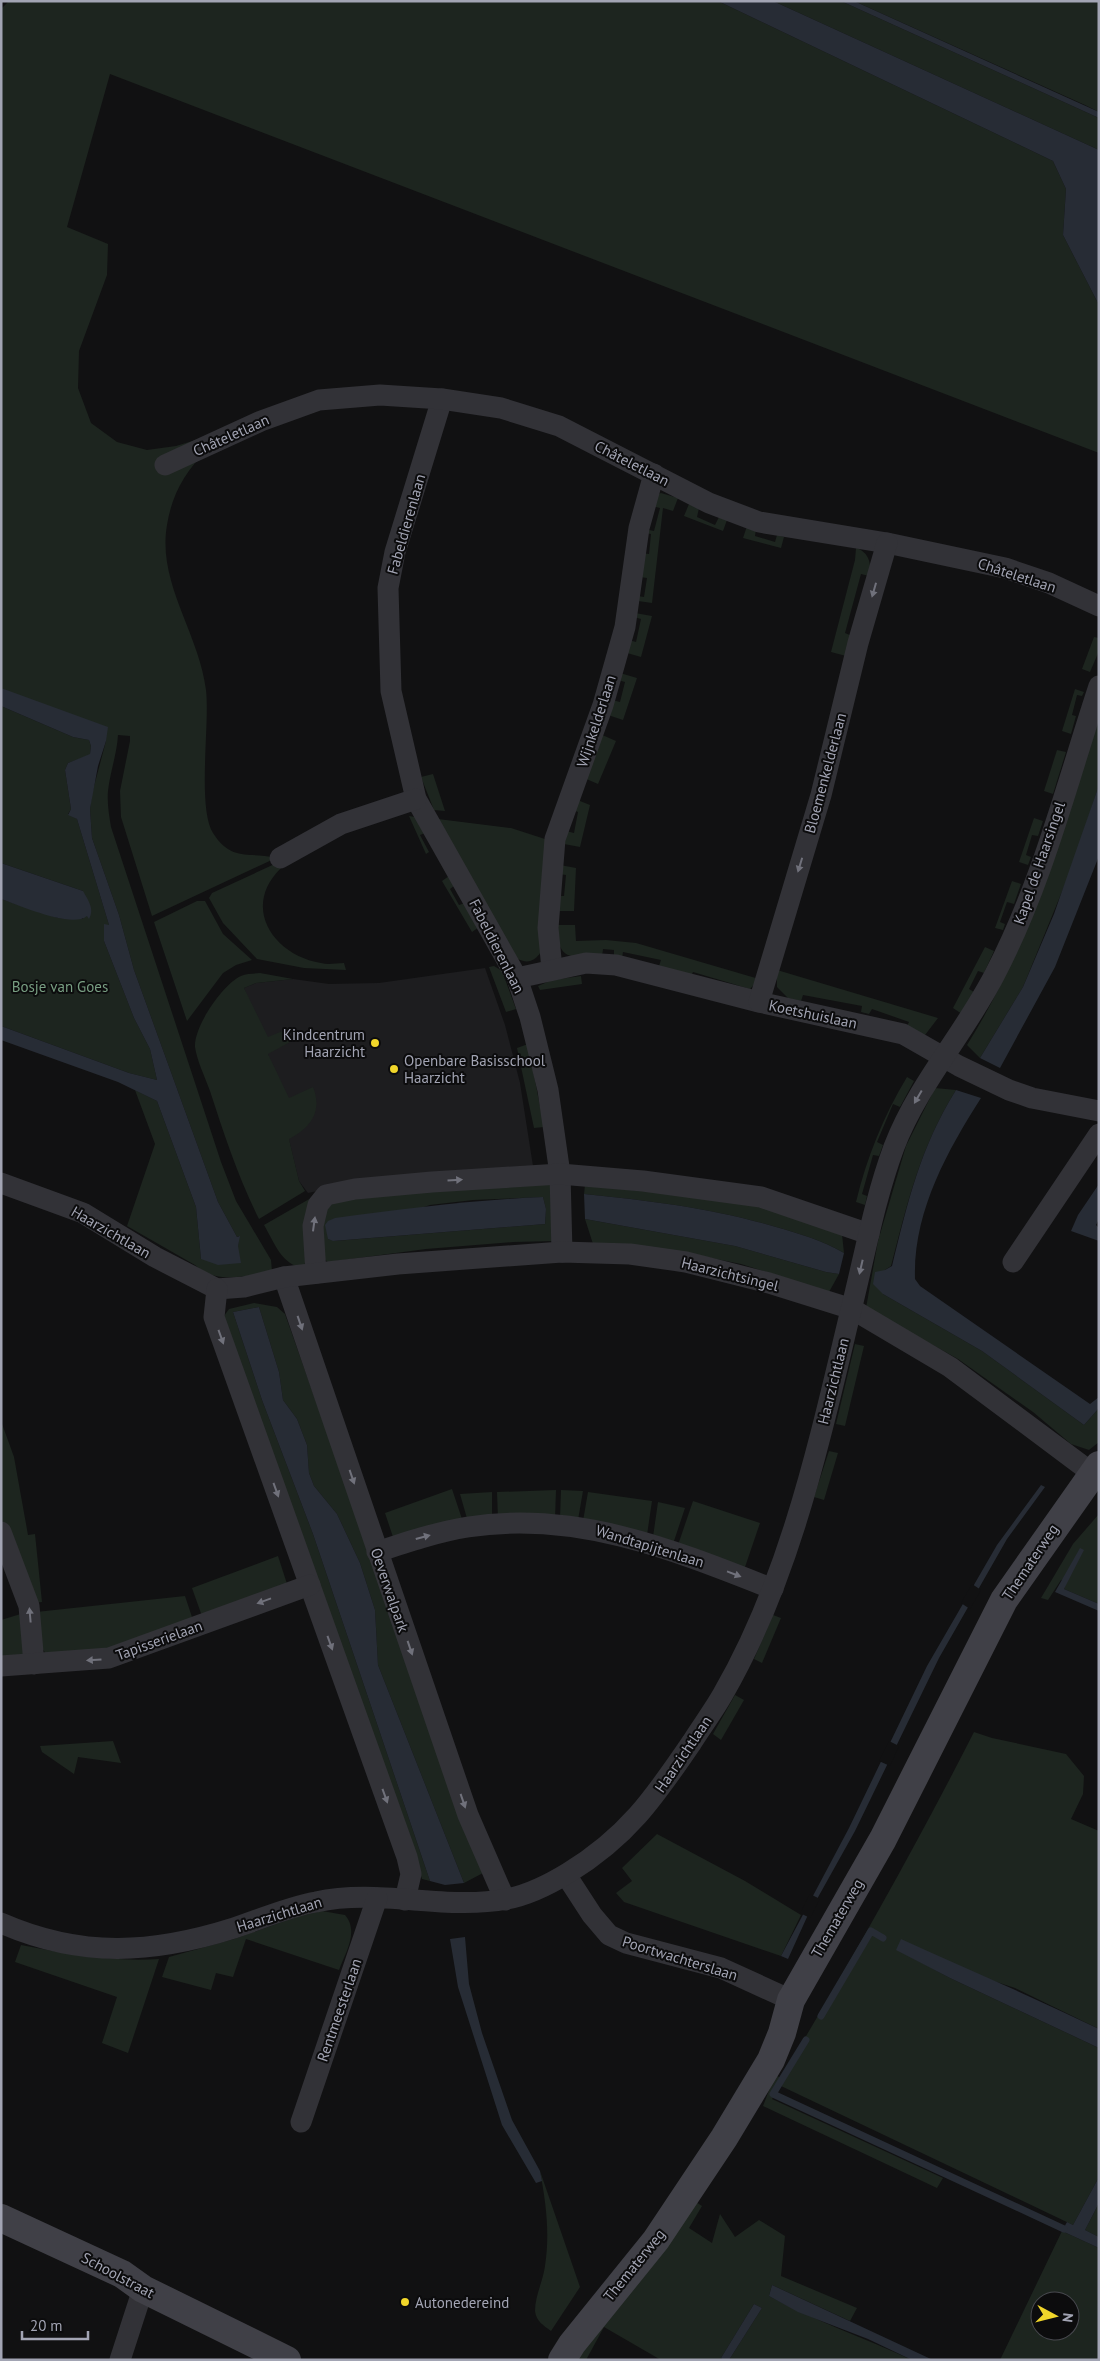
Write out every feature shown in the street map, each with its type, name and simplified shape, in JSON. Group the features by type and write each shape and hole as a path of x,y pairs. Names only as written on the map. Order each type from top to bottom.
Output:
{"street":[{"name":"Châteletlaan","path":"165,465 260,421 319,400 380,396 442,400 500,408 559,426 709,503 759,522 887,543 1005,568 1049,583 1099,606"},
{"name":"Fabeldierenlaan","path":"442,400 395,552 388,588 391,691 416,799 517,978 530,1016 548,1090 560,1174 562,1252"},
{"name":"Wijnkelderlaan","path":"552,969 548,928 555,839 603,705 624,627 639,528 654,474"},
{"name":"Bloemenkelderlaan","path":"759,1002 821,795 858,643 887,543"},
{"name":"Kapel de Haarsingel","path":"952,1061 1028,905 1099,686"},
{"path":"280,858 341,824 416,799"},
{"name":"Koetshuislaan","path":"517,978 586,963 616,965 759,1002 903,1034 1009,1090 1032,1098 1099,1111"},
{"name":"Haarzichtlaan","path":"1,1924 61,1944 106,1950 168,1946 227,1930 313,1902 336,1898 505,1900 528,1893 566,1875 608,1846 652,1802 722,1696 773,1589 804,1496 852,1309 869,1234 894,1147 916,1100 952,1061"},
{"path":"1013,1262 1099,1134"},
{"path":"316,1273 313,1226 318,1205 326,1195 356,1189 432,1182 560,1174 643,1181 761,1198 869,1234"},
{"name":"Haarzichtlaan","path":"1,1183 83,1213 155,1257 217,1289"},
{"name":"Haarzichtsingel","path":"217,1289 244,1287 284,1277 398,1264 562,1252 630,1254 686,1262 769,1283 852,1309 950,1367 1095,1469"},
{"name":"Oeverwalpark","path":"284,1277 468,1815 505,1900"},
{"path":"217,1289 214,1318 412,1874 405,1900"},
{"name":"Thematerweg","path":"562,2360 572,2344 656,2240 724,2138 770,2060 782,2032 791,2000 883,1839 1004,1600 1095,1469"},
{"name":"Wandtapijtenlaan","path":"377,1552 423,1537 468,1527 514,1523 556,1524 594,1529 650,1543 773,1589"},
{"path":"1,1532 29,1606 34,1664"},
{"name":"Tapisserielaan","path":"1,1666 109,1658 310,1584"},
{"name":"Poortwachterslaan","path":"566,1875 592,1915 609,1935 626,1943 721,1968 791,2000"},
{"name":"Rentmeesterlaan","path":"301,2122 377,1898"},
{"name":"Schoolstraat","path":"1,2218 122,2274 143,2289 287,2360"},
{"path":"120,2360 143,2289"}],"shaded area":[{"path":"718,1 773,1 1099,150 1099,305 1063,235 1066,189 1053,161"},
{"path":"841,1 854,1 1099,112 1099,118"},
{"path":"1,688 108,727 90,809 92,838 119,915 134,970 218,1202 237,1237 240,1236 238,1246 241,1263 218,1265 201,1259 196,1207 157,1101 118,1082 1,1040 1,1026 129,1073 157,1080 150,1049 134,1018 104,941 104,924 109,925 77,819 68,815 71,809 65,770 68,763 90,754 91,746 89,740 73,737 1,706"},
{"path":"1099,785 1099,856 1055,967 1000,1068 980,1058 1023,987 1054,914"},
{"path":"1,863 83,891 91,908 89,919 87,916 70,920 58,918 1,899"},
{"name":"Openbare Basisschool Haarzicht","path":"485,968 505,1025 520,1083 533,1166 354,1183 308,1193 299,1181 268,1054 244,988 256,983 293,979 329,984 379,983"},
{"path":"956,1090 981,1098 956,1140 934,1184 920,1231 915,1279 920,1286 1090,1404 1099,1397 1099,1408 1084,1425 982,1351 883,1294 873,1284 875,1272 892,1266 916,1175 933,1133"},
{"path":"1099,1184 1099,1219 1096,1225 1099,1228 1099,1241 1071,1231 1078,1215"},
{"path":"584,1194 705,1210 752,1220 802,1235 827,1244 844,1253 839,1274 735,1246 585,1219"},
{"path":"543,1197 546,1209 545,1224 333,1241 328,1239 325,1225 328,1221 335,1218 413,1208"},
{"path":"259,1307 279,1372 283,1400 297,1419 307,1445 309,1473 314,1486 337,1514 360,1563 375,1610 378,1665 464,1883 445,1885 430,1881 313,1534 262,1400 233,1312"},
{"path":"1041,1485 1045,1487 1007,1539 939,1658 855,1831 807,1917 788,1959 781,1956 849,1828 927,1666 997,1545"},
{"path":"1080,1548 1084,1550 1064,1589 1099,1604 1099,1611 1055,1592"},
{"path":"465,1937 469,1984 482,2033 512,2120 540,2171 542,2181 536,2183 502,2125 458,1987 450,1939"},
{"path":"901,1939 1099,2029 1099,2048 950,1978 896,1950"},
{"path":"1099,2177 1099,2203 1085,2230 1099,2237 1099,2248 1062,2231 1067,2222 1073,2225"},
{"path":"772,2285 933,2360 912,2360 868,2339 798,2312 769,2296"},
{"path":"754,2304 762,2308 729,2360 723,2360 721,2358"}],"green space":[{"path":"9,1 718,1 1053,161 1066,189 1063,235 1099,305 1099,453 110,74 67,227 108,244 107,275 79,351 78,388 91,423 117,442 147,450 176,446 199,439 207,450 186,475 176,493 169,514 166,546 173,588 196,648 206,690 205,785 208,821 213,833 227,849 242,854 276,858 152,916 121,817 120,791 130,736 118,735 108,791 109,814 111,827 221,1162 236,1201 271,1260 272,1271 268,1273 239,1277 211,1275 127,1226 155,1144 135,1090 157,1101 196,1207 201,1259 238,1245 239,1236 237,1237 218,1202 134,970 119,915 92,838 90,809 92,794 106,741 1,688 1,9"},
{"path":"773,1 841,1 1099,118 1099,150"},
{"path":"854,1 1099,1 1099,112 1085,105"},
{"path":"661,493 678,498 673,511 663,508 652,603 638,601 638,596 644,597 647,578 640,577 642,553 649,554 651,534 644,533 644,529 654,531 660,508 648,505 656,495"},
{"path":"689,504 699,508 697,517 715,525 719,517 727,520 723,531 684,516"},
{"path":"747,526 756,529 755,536 775,542 777,535 784,537 781,548 743,538"},
{"path":"856,548 867,555 870,563 870,572 869,576 861,574 845,633 852,636 846,656 831,652 855,560"},
{"path":"635,613 652,616 641,657 627,653 629,640 636,642 641,619 634,617"},
{"path":"1094,637 1099,638 1099,651 1090,672 1082,669"},
{"path":"620,673 637,678 623,720 608,715 612,700 620,702 625,682 618,680"},
{"path":"1075,689 1084,692 1082,696 1077,695 1072,715 1076,716 1071,734 1062,731"},
{"name":"Bosje van Goes","path":"1,706 73,737 89,740 91,746 90,755 68,763 65,770 71,809 68,814 77,819 109,925 104,925 104,941 134,1018 150,1049 157,1080 129,1073 1,1026 1,899 58,918 83,919 83,891 1,863"},
{"path":"1099,719 1099,785 1070,872 1023,987 980,1058 967,1045 1009,968 1026,927 1057,845"},
{"path":"600,734 616,741 598,784 584,778"},
{"path":"1057,750 1066,752 1053,794 1044,791"},
{"path":"433,774 445,811 434,810 421,777"},
{"path":"575,799 590,805 580,847 564,844 566,831 574,833 578,812 572,810"},
{"path":"409,816 415,817 425,833 420,835 429,852 426,854"},
{"path":"1034,818 1043,821 1038,836 1032,835 1026,855 1031,857 1028,865 1019,862"},
{"path":"438,819 511,828 548,840 541,952 536,958 524,961 516,958"},
{"path":"279,862 281,868 269,883 264,898 263,913 268,927 277,940 289,950 304,958 321,963 344,963 346,970 304,968 257,959 223,923 209,898 212,893"},
{"path":"560,865 576,868 574,911 557,911 558,896 564,896 566,875 559,874"},
{"path":"449,876 455,885 450,889 459,905 465,903 479,927 472,932 442,881"},
{"path":"1012,881 1021,884 1014,904 1007,902 1000,922 1005,924 1003,930 995,928"},
{"path":"197,901 205,901 223,934 252,960 236,965 223,973 187,1021 154,922"},
{"path":"556,925 575,925 576,941 606,940 636,943 759,979 750,989 693,972 690,978 659,966 661,960 623,952 622,958 614,958 614,950 603,949 602,957 574,957 568,955 560,946"},
{"path":"985,947 994,951 984,973 978,971 969,989 974,992 962,1014 953,1008"},
{"path":"494,966 502,971 516,1009 506,1012 489,967"},
{"path":"777,970 938,1018 925,1035 906,1028 909,1022 872,1009 869,1014 861,1012 862,1006 803,995 801,1001 788,998 777,987"},
{"path":"260,973 293,979 256,983 244,988 268,1037 285,1030 290,1042 268,1054 289,1098 313,1087 316,1104 313,1118 303,1130 289,1139 299,1181 305,1191 259,1219 232,1155 195,1047 199,1028 218,996 234,980 241,976"},
{"path":"581,976 582,984 540,990 538,986 552,980"},
{"path":"528,1044 544,1127 534,1128 517,1048"},
{"path":"907,1077 914,1081 900,1107 893,1104 877,1142 883,1145 879,1156 873,1155 862,1194 867,1196 865,1205 856,1202 865,1169 877,1138 890,1107"},
{"path":"935,1088 956,1090 933,1133 916,1175 891,1266 885,1270 883,1294 982,1351 1084,1425 1099,1408 1099,1442 1089,1450 1071,1444 1033,1412 958,1359 866,1308 878,1241 906,1146"},
{"path":"551,1181 555,1241 514,1242 426,1249 328,1262 318,1255 317,1235 329,1201","holes":["543,1197 546,1209 545,1224 334,1241 328,1239 430,1205 473,1200"]},
{"path":"585,1185 754,1203 842,1234 844,1253 827,1244 802,1235 752,1220 705,1210 584,1194"},
{"path":"318,1194 304,1268 290,1263 284,1258 264,1225"},
{"path":"585,1219 735,1246 839,1274 829,1292 741,1264 696,1255 593,1244"},
{"path":"254,1303 277,1307 285,1314 483,1873 464,1883 378,1665 375,1610 360,1563 337,1514 314,1486 309,1473 307,1445 297,1419 283,1400 279,1372 259,1307 233,1312 262,1400 313,1534 430,1881 422,1879 228,1334 224,1316 229,1309"},
{"path":"855,1344 864,1346 845,1426 836,1424"},
{"path":"1,1421 14,1457 28,1535 35,1534 42,1602 33,1603 1,1518"},
{"path":"829,1451 838,1453 824,1500 814,1497"},
{"path":"452,1489 463,1522 394,1540 385,1513"},
{"path":"556,1490 555,1519 498,1519 497,1492"},
{"path":"561,1490 583,1491 578,1520 560,1519"},
{"path":"492,1492 492,1519 468,1522 460,1494"},
{"path":"588,1492 652,1501 647,1535 583,1521"},
{"path":"693,1501 760,1523 744,1570 678,1545"},
{"path":"658,1502 685,1508 673,1544 653,1537"},
{"path":"1099,1514 1099,1604 1064,1589 1068,1579 1061,1580 1048,1600 1041,1598 1073,1544"},
{"path":"278,1556 288,1587 203,1619 192,1588"},
{"path":"185,1596 194,1623 111,1651 46,1654 40,1645 36,1612"},
{"path":"24,1613 23,1654 1,1658 1,1620"},
{"path":"773,1615 781,1618 762,1663 754,1659"},
{"path":"735,1695 744,1700 721,1740 713,1734"},
{"path":"974,1732 992,1738 1066,1754 1084,1776 1083,1794 1071,1819 1099,1831 1099,2029 1015,1988 896,1949 950,1978 1099,2048 1099,2177 1073,2225 781,2086 772,2099 943,2178 937,2188 763,2106 775,2075 781,2078 831,1993 904,1864"},
{"path":"113,1741 121,1763 78,1757 74,1774 42,1752 40,1746"},
{"path":"657,1834 745,1881 801,1915 781,1956 624,1902 616,1893 632,1881 622,1868"},
{"path":"322,1911 345,1915 349,1921 351,1928 350,1942 339,1970 246,1939 233,1977 216,1973 211,1990 162,1977 169,1957 234,1939 296,1917"},
{"path":"21,1945 107,1958 159,1959 128,2053 102,2043 117,1997 15,1962"},
{"path":"540,2171 580,2287 551,2331 539,2320 535,2311 545,2266 547,2242 546,2206"},
{"path":"696,2202 702,2206 689,2228 712,2243 720,2214 735,2237 759,2220 785,2236 781,2276 857,2308 850,2321 772,2285 769,2296 912,2360 729,2360 762,2308 754,2304 721,2358 723,2360 661,2360 604,2327 586,2360 574,2360"},
{"path":"1099,2203 1099,2237 1085,2230"},
{"path":"1062,2231 1099,2248 1099,2360 1000,2360 1030,2298 1030,2341 1080,2341 1080,2291 1033,2291"}],"pier":[{"path":"972,1584 981,1590 970,1609 961,1603"},
{"path":"889,1741 899,1746 890,1766 879,1761"},
{"path":"810,1894 820,1899 810,1918 800,1913"}],"waterway":[{"path":"821,2016 871,1931 883,1938"},
{"path":"806,2040 773,2094 1064,2229"}],"place":[{"name":"Kindcentrum Haarzicht","path":"375,1043"},
{"name":"Openbare Basisschool Haarzicht","path":"394,1069"},
{"name":"Autonedereind","path":"405,2302"}]}
